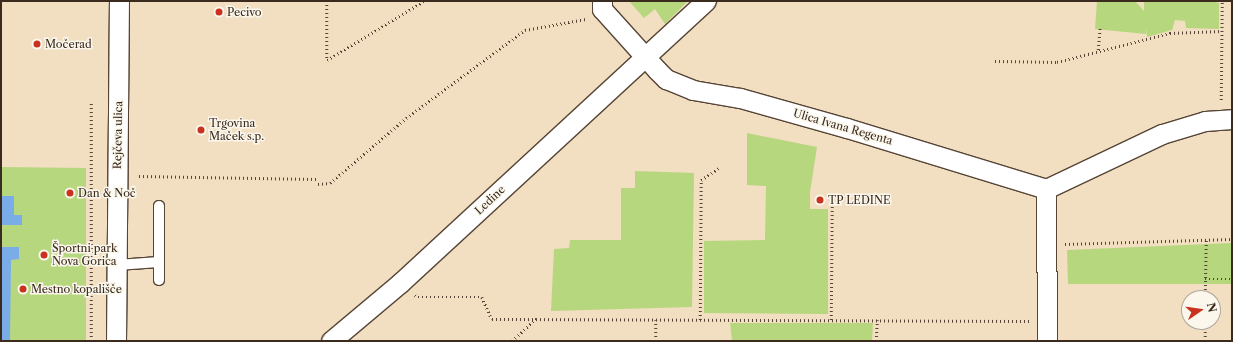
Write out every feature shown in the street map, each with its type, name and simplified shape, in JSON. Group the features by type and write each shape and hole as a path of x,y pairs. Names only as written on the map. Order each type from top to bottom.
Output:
{"street":[{"name":"Rejčeva ulica","path":"116,341 119,1"},
{"name":"Ledine","path":"331,341 400,283 706,1"},
{"path":"605,8 646,57"},
{"name":"Ulica Ivana Regenta","path":"646,57 666,78 693,90 740,98 832,123 1046,188"},
{"path":"1047,341 1046,188 1162,134 1188,125 1226,120"}],"lane":[{"path":"159,206 159,280"},
{"path":"117,265 159,262"}],"path":[{"path":"327,1 327,60 424,1"},
{"path":"1222,1 1226,120"},
{"path":"318,184 330,183 406,118 525,30 605,8"},
{"path":"1098,50 1100,28"},
{"path":"995,61 1057,62 1098,50 1170,33 1222,32"},
{"path":"91,103 91,341"},
{"path":"700,320 701,180 719,168"},
{"path":"139,176 318,179"},
{"path":"831,320 832,205"},
{"path":"1047,244 1232,239"},
{"path":"1205,290 1206,240"},
{"path":"1205,279 1232,279"},
{"path":"400,283 418,297 482,296 492,319 1047,321"},
{"path":"512,341 537,319"},
{"path":"656,319 656,341"},
{"path":"876,341 877,320"},
{"path":"1205,330 1205,341"}],"green space":[{"path":"629,1 688,1 665,24 655,9 644,18"},
{"path":"1097,1 1135,1 1144,11 1144,1 1211,1 1219,3 1219,29 1186,28 1185,21 1175,20 1172,30 1147,37 1146,28 1146,34 1095,29"},
{"path":"747,133 817,147 810,192 810,209 828,209 828,314 704,313 704,241 765,240 766,186 747,185"},
{"name":"Športni park Nova Gorica","path":"1,167 86,168 86,341 1,341"},
{"path":"635,171 694,173 692,307 551,311 554,249 569,248 570,240 621,240 621,188 635,188"},
{"path":"1232,243 1232,284 1068,284 1067,250"},
{"path":"730,323 873,323 872,341 732,341"}],"water":[{"path":"1,196 14,196 14,215 22,215 22,225 1,225"},
{"path":"1,247 19,247 19,259 11,260 10,341 1,341"}],"place":[{"name":"Pecivo","path":"219,12"},
{"name":"Močerad","path":"37,44"},
{"name":"Trgovina Maček s.p.","path":"201,130"},
{"name":"Dan & Noč","path":"70,193"},
{"name":"TP LEDINE","path":"820,200"},
{"name":"Športni park Nova Gorica","path":"44,255"},
{"name":"Mestno kopališče","path":"23,289"}]}
